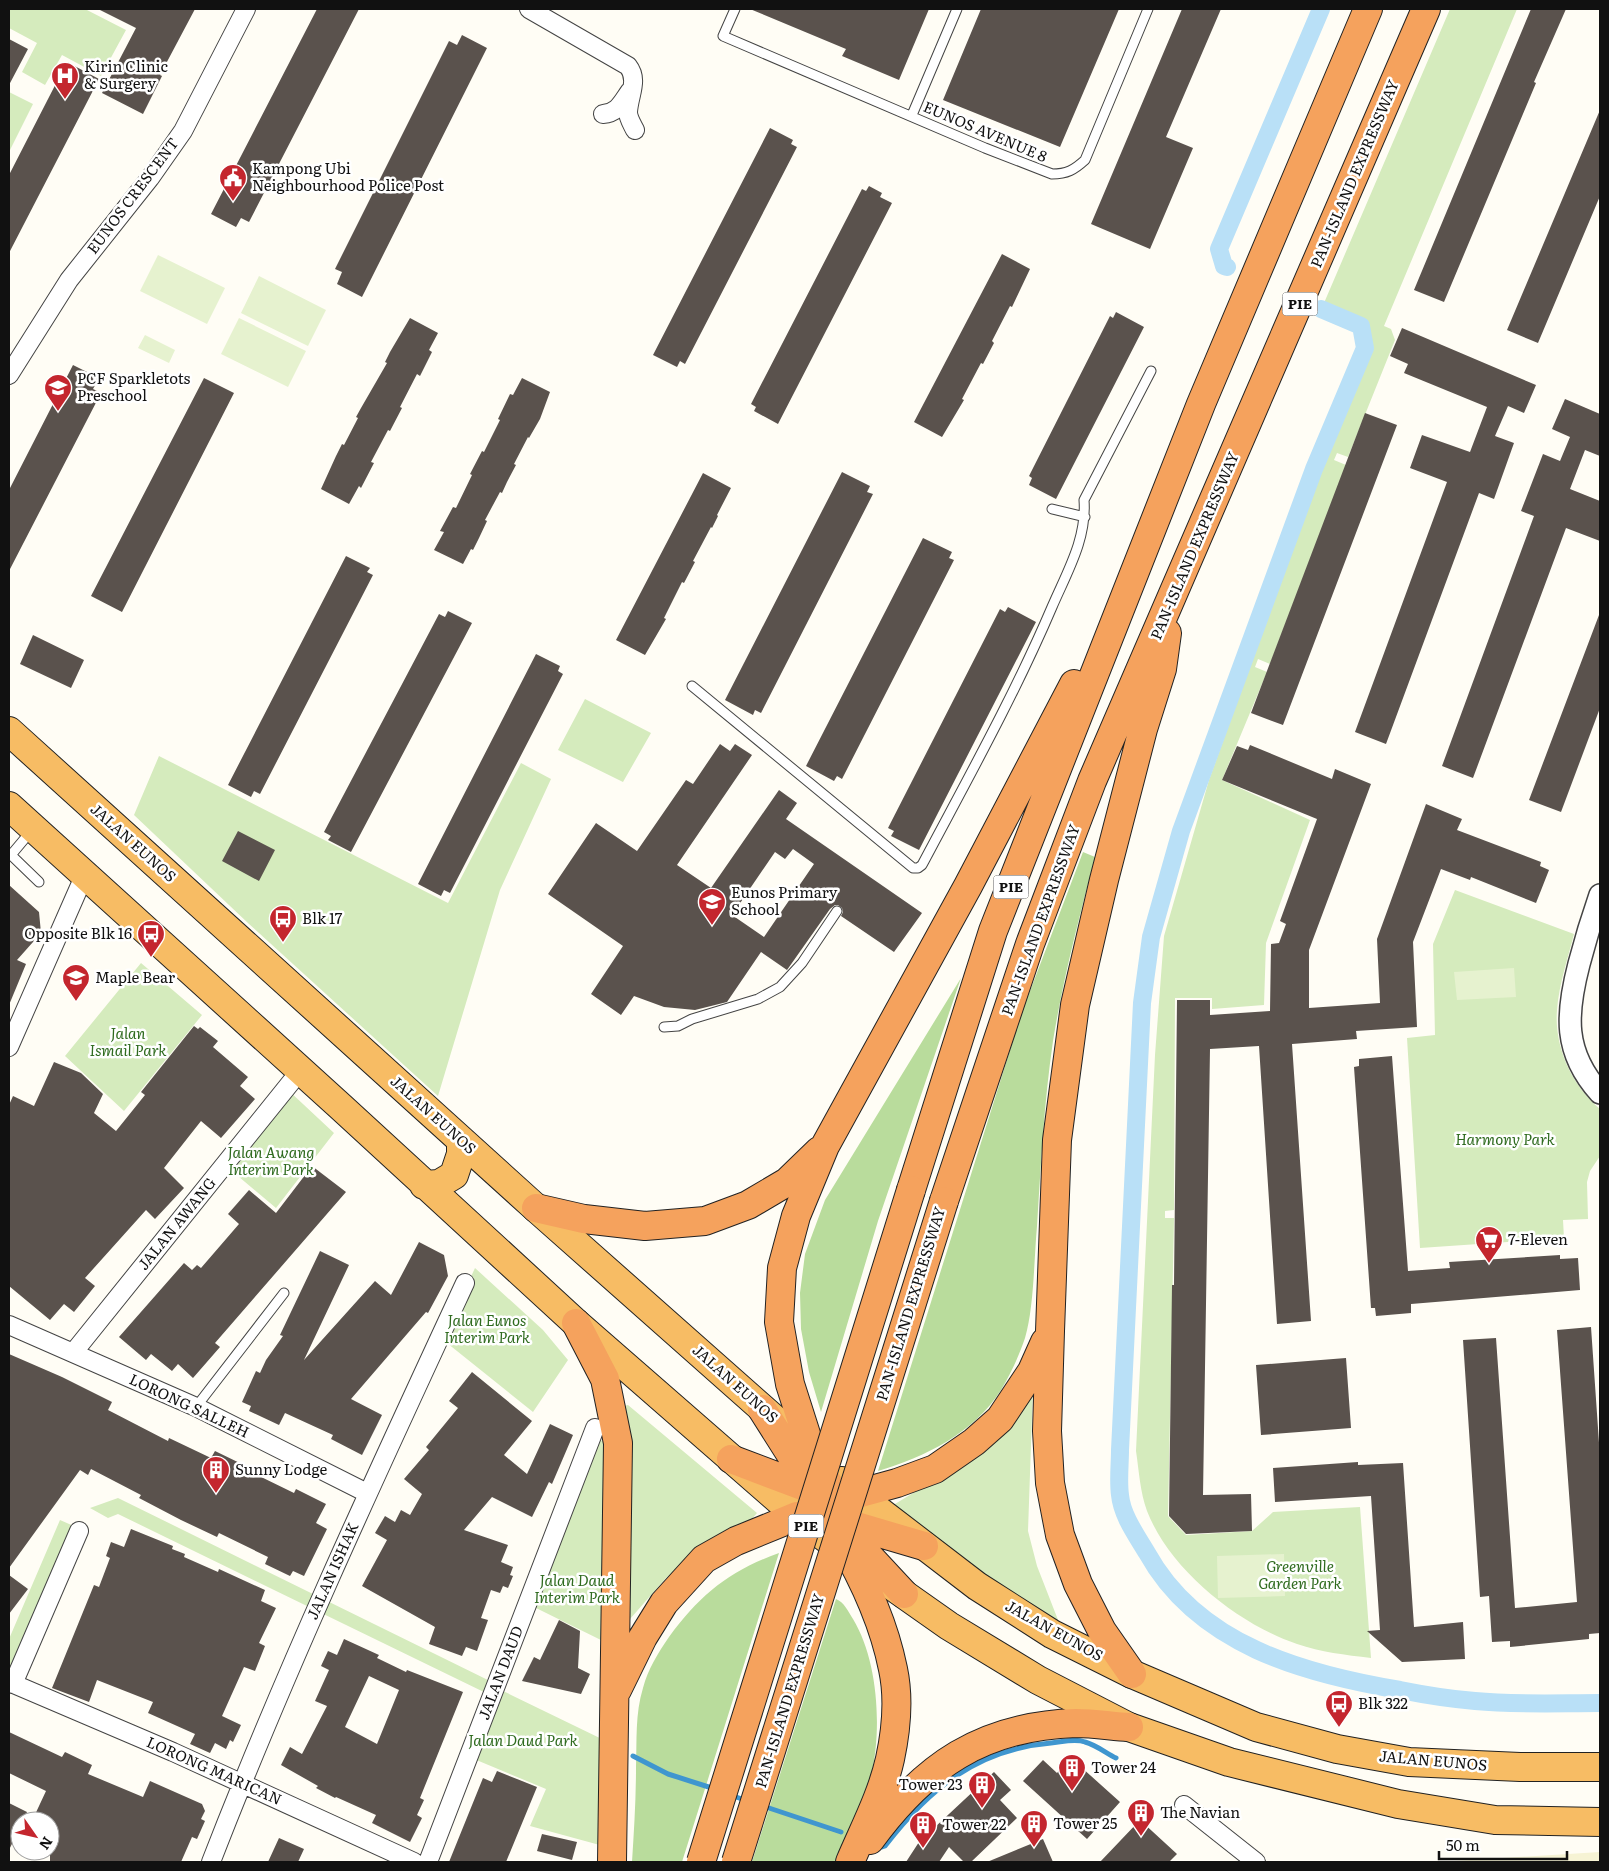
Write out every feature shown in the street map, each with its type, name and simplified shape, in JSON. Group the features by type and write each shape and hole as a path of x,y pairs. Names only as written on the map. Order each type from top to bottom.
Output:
{"highway":[{"name":"PIE","path":"701,1862 993,931 1201,404 1368,9"},
{"name":"PAN-ISLAND EXPRESSWAY","path":"736,1862 944,1200 1030,944 1092,781 1426,9"},
{"path":"812,1453 790,1384 779,1322 782,1268 796,1216 825,1146 968,886 1086,661 1128,589"},
{"path":"1132,1674 1102,1631 1078,1584 1060,1534 1050,1483 1047,1431 1057,1140 1075,1005 1104,880 1162,669 1172,599"},
{"name":"JALAN EUNOS","path":"9,730 536,1208 812,1453 837,1504 924,1546 977,1586 1052,1634 1132,1674 1256,1727 1337,1749 1409,1762 1520,1767 1600,1767"},
{"path":"9,806 576,1323 731,1459 797,1516 851,1557 949,1626 1010,1664 1129,1727 1229,1762 1398,1804 1495,1820 1600,1822"},
{"path":"424,1185 439,1184 454,1175 461,1154 461,1140"},
{"path":"536,1208 584,1219 645,1226 705,1222 748,1205 787,1182 825,1146"},
{"path":"576,1323 605,1379 618,1443 612,1862"},
{"path":"614,1698 643,1637 664,1603 704,1559 736,1540 797,1516 837,1504 935,1469 974,1442 1000,1419 1032,1371 1050,1331"},
{"path":"762,1409 837,1504 864,1551 904,1594"},
{"path":"731,1459 837,1504"},
{"path":"837,1504 851,1557 883,1633 893,1670 896,1696 890,1760 878,1795 850,1862"},
{"path":"854,1862 887,1816 923,1779 960,1752 998,1736 1038,1726 1077,1723 1129,1727"}],"street":[{"name":"EUNOS CRESCENT","path":"9,376 68,280 150,178 183,131 246,9"},
{"path":"529,9 622,61 632,71 634,76 628,113 635,130"},
{"path":"603,114 617,110 633,86"},
{"path":"9,1047 85,874"},
{"path":"1600,895 1572,990 1569,1015 1571,1036 1577,1056 1590,1082 1600,1093"},
{"name":"JALAN AWANG","path":"73,1353 300,1070"},
{"name":"JALAN ISHAK","path":"211,1862 317,1604 465,1283"},
{"name":"LORONG SALLEH","path":"9,1325 196,1407 367,1493"},
{"name":"JALAN DAUD","path":"428,1862 595,1428"},
{"name":"LORONG MARICAN","path":"79,1531 11,1683 242,1783 414,1862"},
{"path":"1184,1805 1256,1862"}],"lane":[{"name":"EUNOS AVENUE 8","path":"734,9 723,36 985,148 1052,174 1064,174 1075,169 1085,160 1148,9"},
{"path":"912,116 957,9"},
{"path":"692,686 913,868 918,868 922,865 1026,668 1080,540 1085,517 1084,500 1151,371"},
{"path":"1052,509 1085,517"},
{"path":"34,828 10,854 39,882"},
{"path":"664,1027 678,1026 692,1019 758,999 780,987 802,963 837,911"},
{"path":"196,1407 284,1294"}],"shaded area":[{"path":"1600,1852 1600,1862 1438,1862"}],"green space":[{"path":"9,9 85,9 126,30 101,76 62,55 45,85 22,72 37,43 9,28"},
{"name":"Greenville Garden Park","path":"1450,9 1517,9 1384,326 1391,329 1395,340 1348,457 1337,453 1334,460 1346,465 1270,664 1258,659 1255,667 1267,672 1222,780 1310,820 1266,943 1264,1005 1212,1009 1212,998 1175,998 1174,1210 1165,1211 1165,1218 1174,1218 1168,1516 1186,1535 1252,1531 1273,1512 1360,1507 1371,1658 1315,1649 1297,1644 1252,1623 1208,1592 1172,1554 1158,1533 1145,1504 1136,1451 1155,1055 1164,936 1209,780 1314,488 1371,348 1368,322 1324,303"},
{"path":"9,92 33,104 9,152"},
{"path":"158,255 225,288 207,324 140,291"},
{"path":"259,276 326,310 308,346 241,313"},
{"path":"239,318 306,351 288,387 221,354"},
{"path":"145,335 175,350 169,363 138,348"},
{"path":"585,699 651,733 623,782 558,750"},
{"path":"159,756 448,903 521,763 551,779 500,890 438,1096 249,924 134,815"},
{"path":"1083,852 1095,857 1066,972 1053,1041 1043,1133 1032,1298 1025,1338 1001,1390 977,1419 963,1431 930,1451 878,1471 1022,1012"},
{"name":"Harmony Park","path":"1455,890 1574,934 1560,991 1557,1024 1562,1052 1573,1077 1590,1100 1600,1109 1600,1156 1590,1171 1587,1182 1588,1219 1563,1220 1564,1238 1420,1248 1407,1038 1435,1035 1433,944"},
{"name":"Jalan Ismail Park","path":"141,963 202,1015 124,1111 65,1056"},
{"path":"1514,968 1516,997 1457,1000 1454,972"},
{"path":"961,978 878,1221 821,1412 809,1372 801,1329 800,1293 805,1254 825,1200"},
{"name":"Jalan Awang Interim Park","path":"288,1090 334,1133 276,1208 226,1166"},
{"name":"Jalan Eunos Interim Park","path":"475,1268 543,1330 568,1360 533,1412 442,1339"},
{"path":"1033,1388 1028,1531 1037,1566 1060,1625 978,1575 890,1507 976,1455"},
{"path":"628,1405 757,1513 746,1526 709,1542 666,1578 623,1627 624,1406"},
{"name":"Jalan Daud Interim Park","path":"598,1438 605,1443 609,1644 534,1607"},
{"path":"118,1498 494,1683 490,1695 118,1514 108,1518 90,1508"},
{"path":"60,1520 76,1527 9,1679 9,1639"},
{"path":"779,1553 682,1862 632,1862 640,1698 645,1681 657,1655 692,1609 717,1586 745,1568"},
{"path":"1284,1554 1285,1596 1218,1598 1217,1556"},
{"path":"836,1599 846,1607 862,1636 873,1677 876,1699 876,1744 866,1794 837,1862 752,1862"},
{"name":"Jalan Daud Park","path":"501,1690 608,1742 607,1847 530,1826 546,1789 474,1759"}],"building":[{"path":"98,9 195,9 160,75 162,76 143,114 102,93 136,28"},
{"path":"317,9 359,9 249,222 241,218 236,227 211,214"},
{"path":"750,9 929,9 899,80 842,56 846,49"},
{"path":"981,9 1119,9 1060,147 943,100"},
{"path":"1182,9 1221,9 1166,137 1193,148 1150,249 1091,224"},
{"path":"1531,9 1566,9 1444,302 1414,290"},
{"path":"462,35 487,48 362,297 337,284 342,272 335,269 449,41 457,45"},
{"path":"9,39 28,49 9,85"},
{"path":"67,62 99,79 9,253 9,175"},
{"path":"1600,110 1600,196 1538,343 1507,330"},
{"path":"770,128 793,140 791,144 797,147 685,364 680,361 677,367 653,355"},
{"path":"869,186 882,193 880,197 892,203 778,424 754,411 756,407 751,404 862,189 866,191"},
{"path":"1002,254 1030,269 1012,307 1010,306 992,341 994,343 983,364 981,363 962,399 964,400 942,437 914,422"},
{"path":"1116,312 1144,327 1056,499 1029,485 1032,478 1029,476 1110,316 1113,318"},
{"path":"410,318 438,333 429,350 432,352 420,376 417,374 390,431 388,430 371,462 374,463 361,488 359,486 349,504 321,489 342,444 344,445 358,418 356,417"},
{"path":"1402,328 1536,385 1524,413 1508,406 1495,436 1514,443 1494,499 1479,493 1386,744 1355,732 1447,482 1410,468 1422,435 1470,452 1487,407 1404,373 1408,364 1390,356"},
{"path":"73,365 99,378 93,389 101,393 9,571 9,490"},
{"path":"204,378 234,393 122,612 91,596"},
{"path":"522,378 550,392 540,419 514,464 516,465 502,493 500,492 485,520 487,521 473,550 471,549 463,564 434,550 444,532 440,531 453,507 456,508 472,475 470,474 482,451 484,452 500,420 498,419 510,394 513,395"},
{"path":"1565,399 1600,414 1600,456 1585,450 1570,489 1600,501 1600,541 1566,528 1473,778 1442,766 1534,516 1521,511 1543,454 1560,461 1570,437 1552,429"},
{"path":"1365,413 1397,425 1283,725 1251,713"},
{"path":"842,472 870,486 867,492 873,494 761,713 755,710 753,715 725,700"},
{"path":"703,473 731,488 712,528 693,561 695,562 684,583 682,582 664,618 666,619 645,655 616,640"},
{"path":"923,538 952,552 949,558 954,560 842,779 837,776 834,781 806,766"},
{"path":"346,556 370,568 367,572 373,575 260,794 254,791 251,797 228,785"},
{"path":"1008,607 1036,622 919,850 891,836 894,831 888,828 1000,609 1005,612"},
{"path":"448,611 472,623 351,852 328,840 331,836 324,832 439,614 445,617"},
{"path":"1599,615 1600,708 1561,812 1529,800"},
{"path":"33,635 84,660 71,688 20,664"},
{"path":"536,654 560,666 558,671 563,674 450,893 444,890 441,896 418,884"},
{"path":"720,744 730,751 735,744 752,755 677,865 711,888 779,790 797,803 786,819 922,913 894,952 841,916 842,908 835,905 830,909 787,970 761,952 727,1002 695,1010 664,1007 634,996 621,1015 591,994 623,946 548,894 596,823 637,851 686,780 693,784","holes":["793,849 814,864 764,937 732,915 775,852 785,859"]},
{"path":"1250,745 1332,779 1335,769 1371,784 1309,950 1309,1008 1380,1003 1377,939 1426,804 1462,819 1457,830 1541,862 1540,866 1549,870 1536,903 1471,877 1470,880 1441,869 1413,942 1417,1027 1356,1031 1357,1039 1292,1044 1311,1321 1277,1324 1259,1046 1210,1049 1203,1495 1251,1494 1252,1531 1186,1534 1169,1516 1177,1000 1210,1000 1210,1015 1270,1011 1271,944 1279,943 1286,924 1280,921 1317,819 1222,780 1237,746 1248,750"},
{"path":"238,831 275,850 259,881 222,861"},
{"path":"9,885 39,912 41,933 17,960 26,964 9,1005"},
{"path":"194,1026 198,1029 200,1027 218,1041 213,1047 248,1077 240,1086 255,1099 221,1138 201,1121 164,1168 184,1188 155,1219 146,1210 85,1278 95,1286 74,1312 64,1304 50,1320 9,1286 9,1105 13,1096 34,1106 54,1062 81,1073 103,1094 94,1113 116,1131 145,1095 141,1092"},
{"path":"1392,1056 1408,1271 1450,1268 1449,1262 1560,1255 1560,1259 1578,1258 1580,1290 1411,1304 1411,1313 1376,1316 1375,1308 1371,1308 1354,1067 1359,1066 1359,1059"},
{"path":"312,1166 346,1192 215,1343 220,1347 193,1378 178,1364 172,1371 151,1354 146,1360 119,1337 184,1263 192,1270 197,1265 201,1268 239,1224 228,1214 249,1190 276,1213"},
{"path":"419,1242 444,1255 448,1276 428,1313 426,1312 351,1399 382,1415 362,1455 331,1439 333,1435 285,1413 279,1425 249,1411 251,1406 242,1402 256,1371 260,1373 266,1360 283,1336 280,1335 320,1251 349,1265 304,1360 375,1281 391,1295"},
{"path":"1591,1327 1600,1457 1600,1633 1589,1634 1589,1639 1510,1647 1510,1641 1492,1642 1489,1596 1480,1597 1463,1340 1496,1338 1515,1608 1577,1602 1557,1330"},
{"path":"9,1354 62,1377 112,1402 108,1410 168,1441 169,1438 211,1458 215,1451 250,1468 249,1471 294,1493 296,1489 326,1504 316,1523 327,1529 304,1576 293,1571 290,1576 265,1564 268,1557 219,1533 217,1537 181,1520 139,1498 141,1495 91,1469 88,1475 80,1470 9,1568"},
{"path":"1346,1358 1351,1428 1261,1435 1256,1365"},
{"path":"472,1372 532,1421 504,1455 527,1474 550,1424 573,1435 552,1484 549,1482 532,1517 492,1497 464,1530 508,1545 501,1562 513,1567 510,1575 513,1576 508,1588 503,1586 500,1593 491,1590 481,1618 488,1620 477,1651 466,1647 462,1656 429,1644 435,1627 362,1586 387,1540 375,1533 385,1516 395,1522 401,1510 410,1515 422,1494 404,1479 429,1450 426,1447 458,1408 449,1401"},
{"path":"1358,1462 1358,1465 1403,1463 1414,1627 1463,1622 1465,1659 1402,1662 1367,1631 1380,1630 1371,1496 1275,1502 1273,1468"},
{"path":"131,1529 173,1546 172,1549 185,1554 184,1557 218,1572 219,1569 265,1590 261,1601 276,1608 259,1643 265,1646 255,1671 244,1667 222,1716 241,1725 233,1742 230,1740 226,1749 215,1743 210,1753 190,1744 195,1734 148,1713 153,1702 97,1680 89,1702 52,1688 94,1585 99,1587 110,1558 106,1556 111,1542 124,1547"},
{"path":"9,1575 28,1589 9,1614"},
{"path":"559,1620 580,1631 578,1668 590,1674 581,1694 522,1681 534,1657 540,1660"},
{"path":"344,1639 379,1655 377,1658 406,1672 407,1670 463,1692 420,1798 424,1800 417,1815 422,1818 410,1842 372,1823 376,1815 316,1788 318,1786 281,1765 290,1747 302,1754 327,1706 315,1701 329,1670 321,1666 328,1651 337,1655","holes":["369,1676 399,1690 377,1744 345,1727"]},
{"path":"9,1732 62,1757 65,1752 92,1765 88,1774 143,1797 150,1781 202,1804 205,1811 201,1819 205,1821 197,1839 192,1837 181,1862 50,1862 60,1861 60,1811 37,1811 46,1791 9,1773"},
{"name":"Tower 24","path":"1071,1758 1120,1802 1087,1839 1023,1781 1043,1760 1057,1773"},
{"path":"497,1771 537,1787 506,1862 449,1862 483,1778 492,1782"},
{"name":"Tower 23","path":"994,1772 1011,1790 1000,1800 1017,1818 971,1862 964,1862 949,1847 939,1862 906,1862 919,1842"},
{"path":"9,1803 25,1811 10,1811 9,1850"},
{"name":"The Navian","path":"1140,1820 1177,1854 1169,1862 1100,1862"},
{"path":"542,1834 577,1842 572,1860 537,1851"},
{"path":"279,1838 304,1849 298,1862 268,1862"},
{"name":"Tower 25","path":"1043,1839 1053,1862 987,1862"}],"waterway":[{"path":"1227,267 1224,266 1219,249 1321,9"},
{"path":"1321,309 1361,326 1365,348 1314,469 1181,831 1151,937 1142,1003 1120,1450 1119,1484 1121,1503 1135,1533 1169,1585 1195,1611 1224,1633 1257,1650 1291,1664 1327,1675 1438,1697 1506,1703 1600,1703"},
{"path":"882,1847 937,1790 957,1775 978,1763 1000,1754 1024,1747 1077,1740 1093,1745 1116,1758"},
{"path":"633,1756 668,1774 715,1789"},
{"path":"730,1795 748,1801"},
{"path":"763,1806 841,1832"}],"place":[{"name":"Kirin Clinic & Surgery","path":"65,100"},
{"name":"Kampong Ubi Neighbourhood Police Post","path":"233,202"},
{"name":"PCF Sparkletots Preschool","path":"58,412"},
{"name":"Eunos Primary School","path":"712,926"},
{"name":"Blk 17","path":"283,943"},
{"name":"Opposite Blk 16","path":"151,958"},
{"name":"Maple Bear","path":"76,1002"},
{"name":"7-Eleven","path":"1489,1264"},
{"name":"Sunny Lodge","path":"216,1494"},
{"name":"Blk 322","path":"1339,1728"},
{"name":"Tower 24","path":"1072,1792"},
{"name":"Tower 23","path":"982,1809"},
{"name":"The Navian","path":"1141,1837"},
{"name":"Tower 25","path":"1034,1848"},
{"name":"Tower 22","path":"923,1849"}]}
